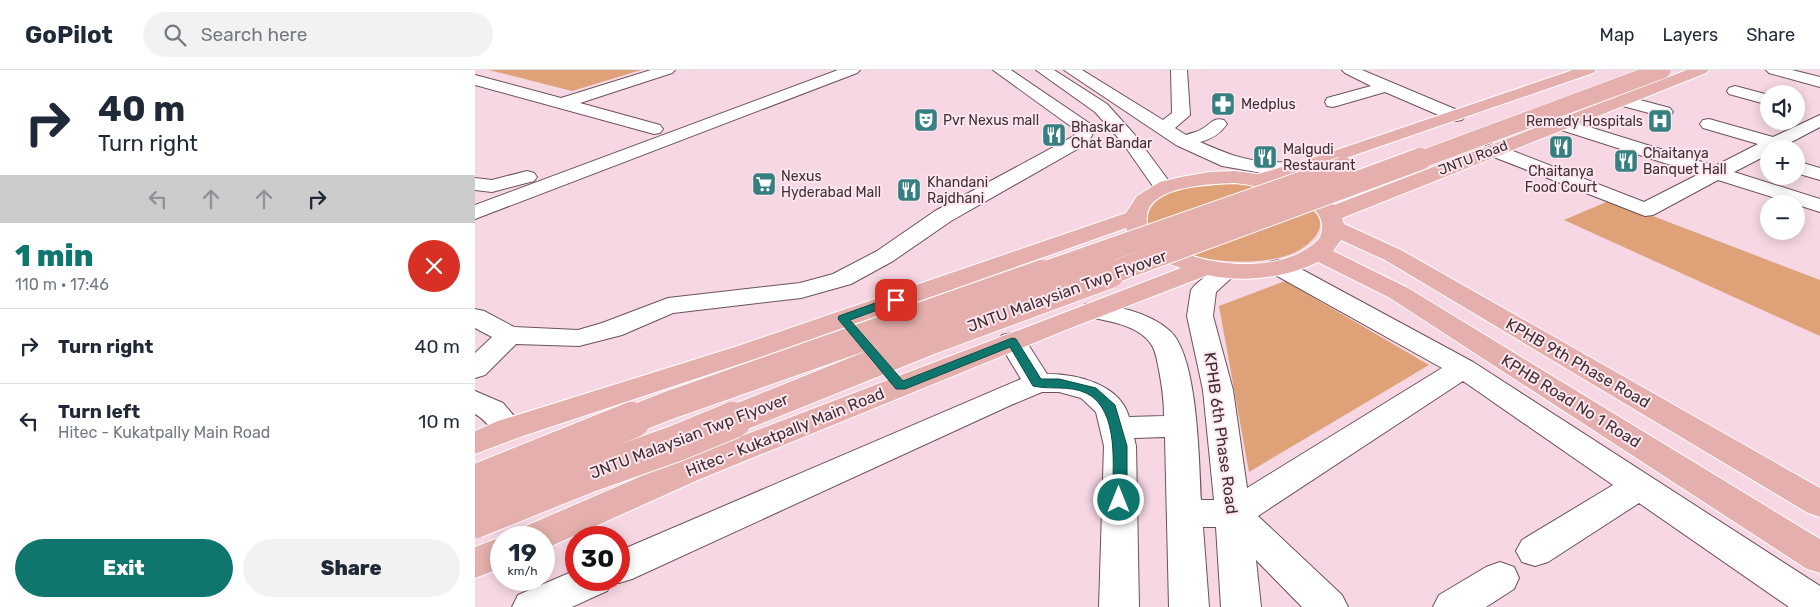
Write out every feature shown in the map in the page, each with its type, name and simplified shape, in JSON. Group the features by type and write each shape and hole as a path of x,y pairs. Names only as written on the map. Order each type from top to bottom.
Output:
{"main road":[{"path":"1331,221 1329,241 1317,253 1301,261 1279,267 1217,269 1175,259 1152,246 1138,232 1135,217 1139,206 1149,196 1164,188 1209,178 1261,180 1323,161 1588,70"},
{"name":"JNTU Malaysian Twp Flyover","path":"475,483 667,406 1060,270 1619,70"},
{"name":"JNTU Malaysian Twp Flyover","path":"475,520 587,475 677,443 934,340 1662,70"},
{"name":"JNTU Road","path":"1331,221 1493,150 1625,101 1701,70"},
{"name":"KPHB 9th Phase Road","path":"1261,180 1303,193 1319,203 1331,221 1393,255 1820,504"},
{"path":"475,443 509,429 741,355 1135,217"},
{"name":"KPHB Road No 1 Road","path":"1317,253 1399,293 1820,558"},
{"name":"Hitec - Kukatpally Main Road","path":"555,529 686,471 1012,342 1094,310 1217,269"},
{"path":"843,319 900,386"},
{"path":"475,563 490,557"}],"street":[{"path":"561,104 667,70"},
{"path":"475,184 492,186 518,181 817,70"},
{"path":"475,212 853,70"},
{"path":"475,317 509,335 579,338 612,329 668,306 801,290 843,279 885,256 943,216 1083,138 1086,129 1001,70"},
{"path":"1044,70 1101,108 1128,138 1164,188"},
{"path":"1072,70 1183,141 1229,162 1269,168 1298,168"},
{"path":"1137,110 1161,105 1164,70"},
{"path":"1163,129 1181,115 1179,70"},
{"path":"1350,70 1456,116"},
{"path":"1774,70 1820,82"},
{"path":"475,80 654,129"},
{"path":"1333,102 1386,87"},
{"path":"1735,91 1760,98"},
{"path":"1052,106 1087,100"},
{"path":"1625,101 1664,112"},
{"path":"1783,140 1814,120"},
{"path":"1183,141 1214,131 1218,124"},
{"path":"1564,124 1820,206"},
{"path":"1709,124 1760,150"},
{"path":"1493,150 1645,210 1760,154"},
{"path":"1805,170 1820,174"},
{"path":"1279,267 1463,368 1814,606"},
{"name":"KPHB 6th Phase Road","path":"1217,269 1204,290 1200,316 1218,390 1233,514 1241,607"},
{"path":"1094,310 1125,317 1144,325 1161,336 1169,349 1179,395 1189,607"},
{"path":"475,369 509,335"},
{"path":"1012,342 1037,383"},
{"path":"1185,513 1233,514 1463,368"},
{"path":"630,563 1037,383 1059,383 1091,391 1111,408 1120,446 1119,607"},
{"path":"475,402 492,410 509,429"},
{"path":"1115,428 1181,426"},
{"path":"1535,551 1639,486"},
{"path":"1233,514 1328,607"},
{"path":"1453,607 1500,578"},
{"path":"532,607 568,591"}],"shaded area":[{"path":"489,70 641,70 572,91"},
{"path":"1238,182 1267,188 1301,201 1314,210 1320,221 1317,233 1304,247 1290,255 1249,262 1203,258 1182,252 1164,244 1152,233 1146,219 1151,206 1170,191 1192,185"},
{"path":"1611,200 1820,280 1820,336 1564,220"},
{"path":"1285,281 1429,365 1249,472 1219,306"}],"place":[{"name":"Medplus","path":"1223,104"},
{"name":"Pvr Nexus mall","path":"926,120"},
{"name":"Remedy Hospitals","path":"1660,121"},
{"name":"Bhaskar Chat Bandar","path":"1054,135"},
{"name":"Chaitanya Food Court","path":"1561,147"},
{"name":"Malgudi Restaurant","path":"1265,157"},
{"name":"Chaitanya Banquet Hall","path":"1626,161"},
{"name":"Nexus Hyderabad Mall","path":"764,184"},
{"name":"Khandani Rajdhani","path":"909,190"}],"route":[{"path":"896,300 843,319 900,386 1012,342 1037,383 1059,383 1091,391 1111,408 1120,446 1119,500"}]}
